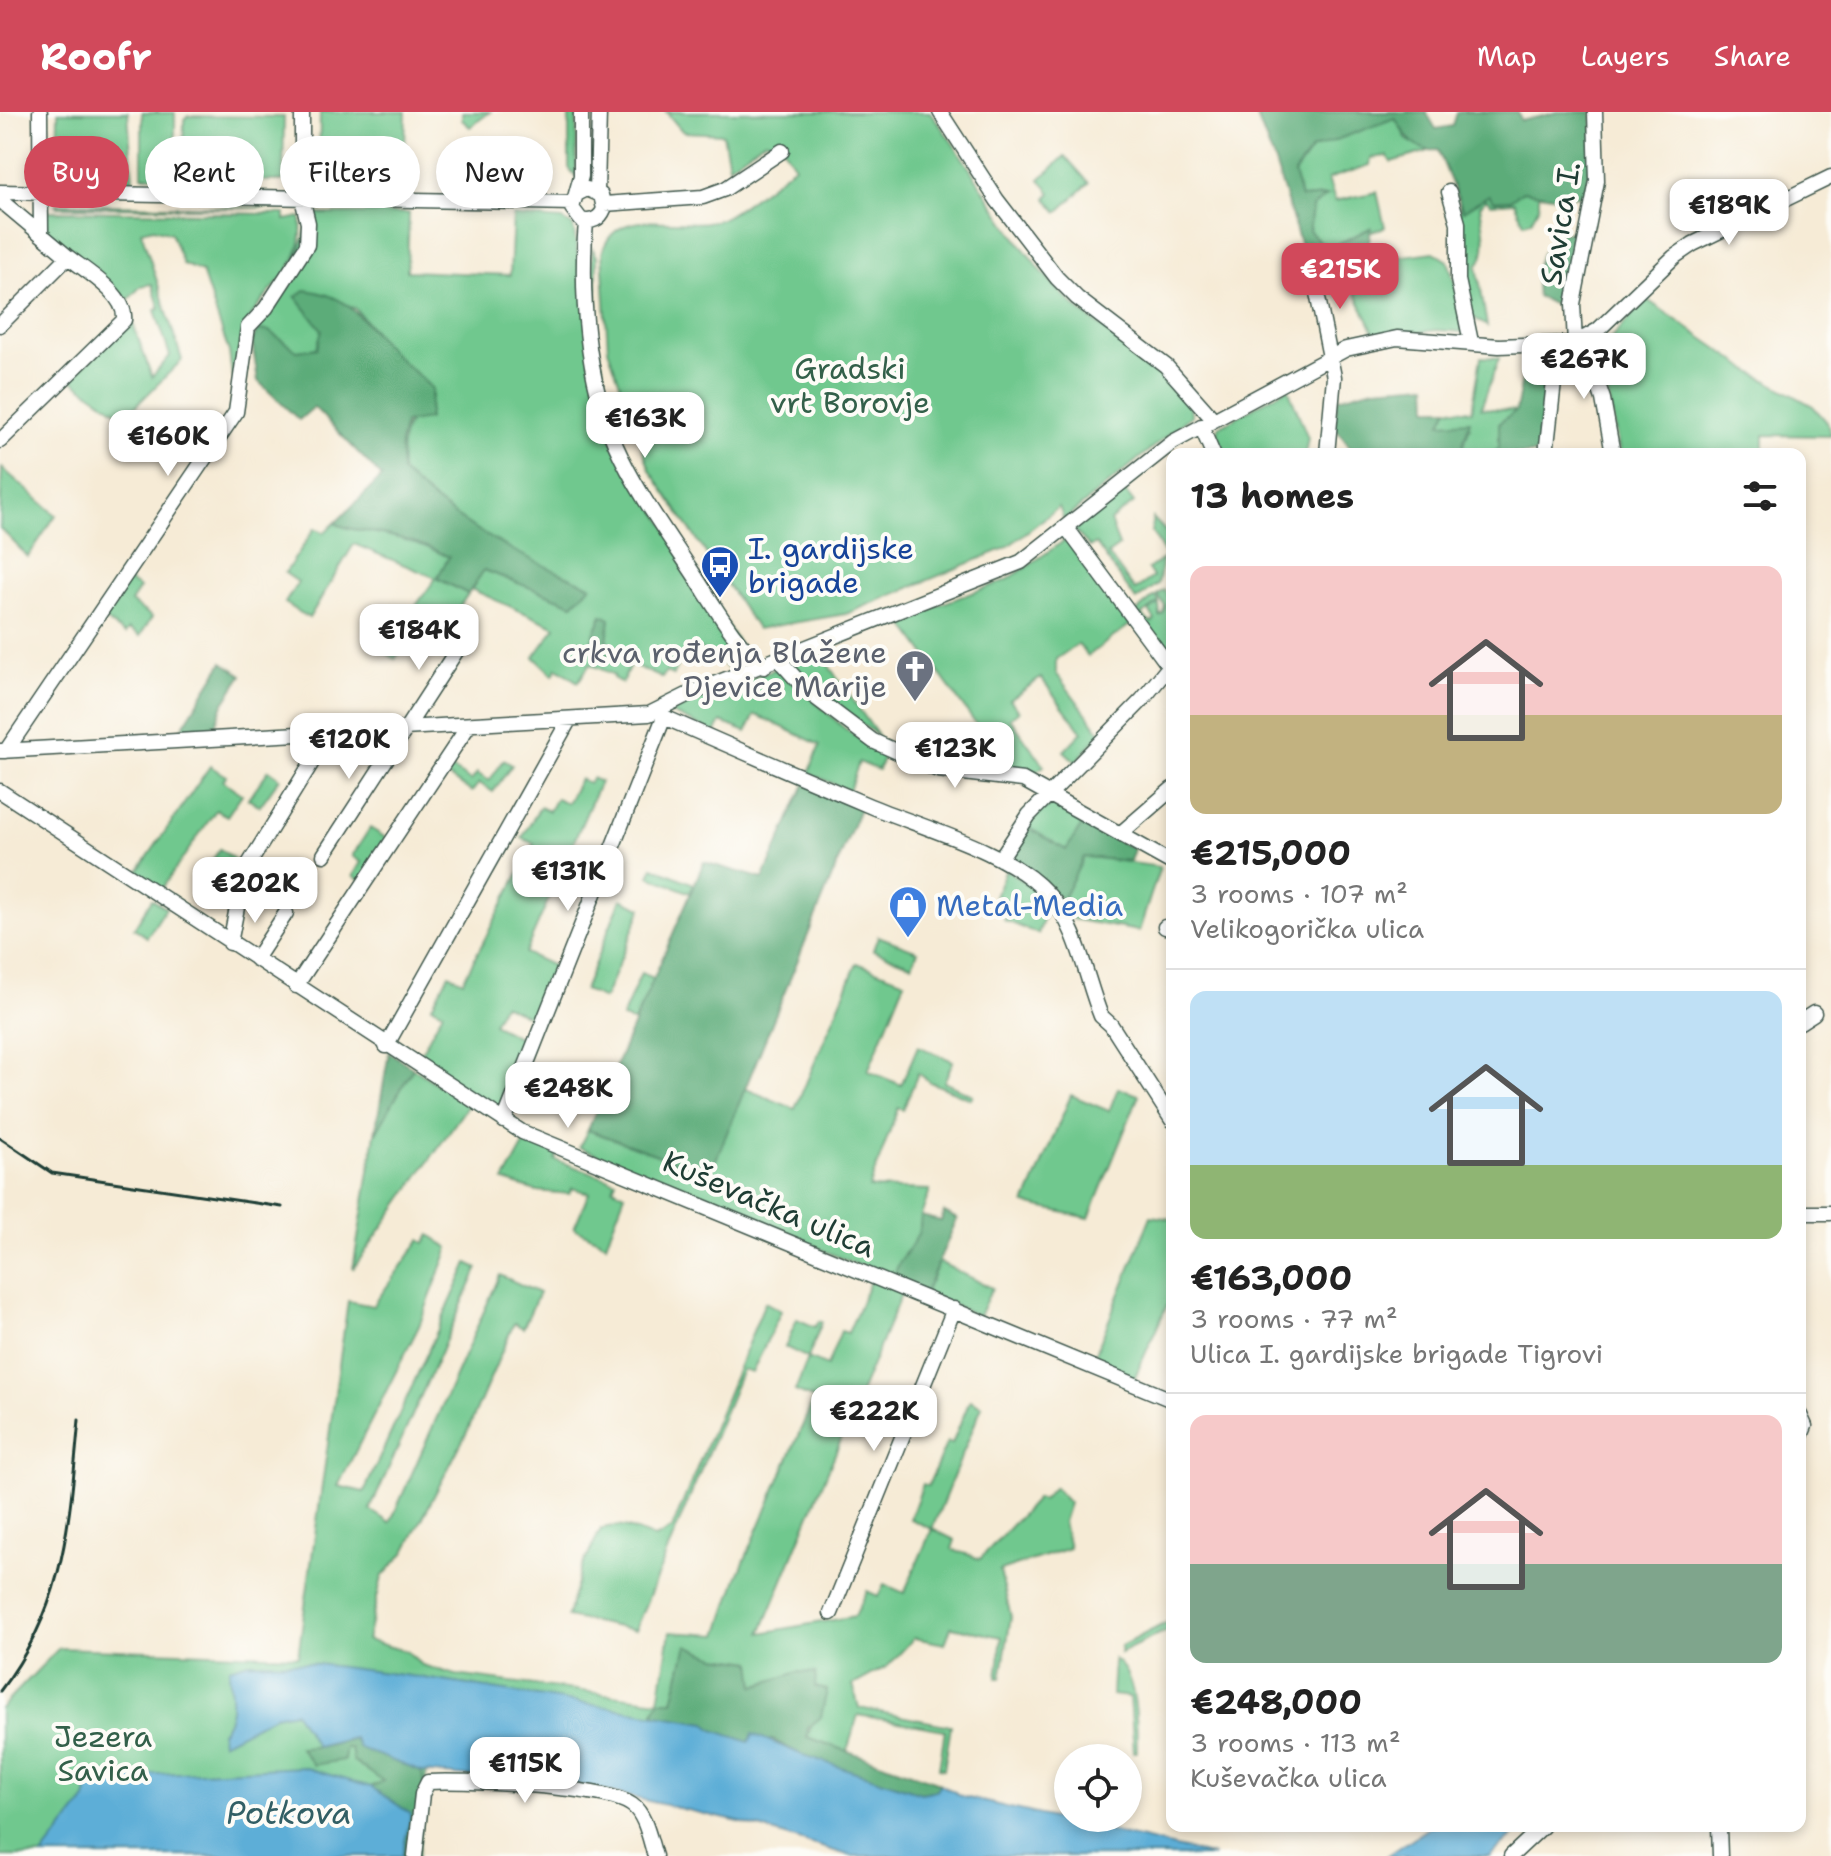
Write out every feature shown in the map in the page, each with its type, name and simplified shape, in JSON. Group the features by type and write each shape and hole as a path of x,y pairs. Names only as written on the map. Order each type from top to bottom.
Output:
{"street":[{"path":"39,136 40,112"},
{"path":"302,112 302,136"},
{"path":"581,112 574,213 586,221 600,217 599,112"},
{"path":"940,112 997,200 1057,278 1077,298 1166,366 1207,422 1212,448"},
{"name":"Savica I.","path":"1599,115 1597,181 1573,304 1579,341 1603,399 1612,448"},
{"path":"420,198 575,198 587,189 601,198 703,197 725,189 782,151"},
{"path":"1169,448 1207,422 1360,344 1397,338 1558,346 1579,341 1606,322 1674,257 1693,244 1831,177"},
{"path":"1449,192 1458,223 1458,280 1471,342"},
{"path":"129,196 280,198"},
{"path":"1,201 24,197"},
{"path":"0,441 124,320 124,308 116,298 1,201"},
{"path":"39,208 41,234"},
{"path":"3,751 236,412 248,327 266,308 307,245 308,223 304,208"},
{"path":"586,221 589,339 597,386 614,441 640,491 701,585 744,648 764,667"},
{"path":"0,325 68,257"},
{"path":"1313,273 1330,357 1333,391 1328,448"},
{"path":"1547,448 1558,346"},
{"path":"504,1121 661,714 689,694 780,661 1003,571 1030,556 1132,473 1166,450"},
{"path":"1066,527 1166,657"},
{"path":"324,855 468,633"},
{"path":"780,661 795,680 873,741 938,770 1023,780 1166,860"},
{"path":"1000,859 1021,824 1142,700 1166,670"},
{"path":"3,751 661,714 1000,859 1036,882 1053,899 1071,932 1101,1016 1111,1025 1166,1111"},
{"path":"386,1046 569,720"},
{"path":"296,986 469,725"},
{"path":"230,943 244,872 330,733"},
{"name":"Kuševačka ulica","path":"0,791 504,1121 543,1141 1166,1397"},
{"path":"1120,834 1166,794"},
{"path":"256,959 286,913"},
{"path":"1806,1018 1814,1013"},
{"path":"1806,1213 1831,1213"},
{"path":"831,1613 954,1309"},
{"path":"415,1856 422,1794 428,1782 442,1781 519,1786 619,1799 639,1813 655,1856"},
{"path":"1511,1856 1537,1832"},
{"path":"1719,1832 1720,1856"}],"green space":[{"path":"58,112 128,112 133,183 129,183 129,136 58,136"},
{"path":"320,112 406,112 405,136 320,136"},
{"path":"462,112 490,112 470,127 462,120"},
{"path":"569,112 577,112 576,177 569,168"},
{"name":"Gradski vrt Borovje","path":"666,112 930,112 1035,264 1078,309 1164,374 1189,403 1191,416 1064,520 1059,507 1006,548 846,614 757,629 650,470 608,349 602,253 609,237 635,223 702,222 725,217 795,166 781,145 765,140 729,166 723,134 683,132"},
{"path":"1255,112 1426,112 1436,129 1453,126 1457,112 1518,112 1521,121 1558,112 1592,112 1595,163 1586,196 1557,197 1523,191 1510,200 1493,201 1489,195 1463,211 1438,150 1417,146 1395,118 1312,149 1294,173 1301,198 1327,196 1312,207 1309,231 1327,249 1371,228 1366,261 1314,270 1305,259 1275,163"},
{"path":"142,113 175,113 175,136 145,136 145,176 142,176"},
{"path":"188,116 284,117 284,136 280,136 280,181 264,181 264,136 184,136 184,120"},
{"path":"1395,117 1407,140 1429,151 1391,162 1387,156 1371,158 1370,165 1328,179 1335,201 1377,192 1385,227 1371,232 1370,228 1328,249 1309,231 1312,207 1325,196 1301,198 1294,174 1312,149"},
{"path":"1065,156 1089,183 1058,212 1046,198 1051,193 1040,179"},
{"path":"1523,191 1539,193 1539,206 1531,221 1524,223 1514,202 1491,204 1486,199 1480,206 1484,245 1477,266 1487,326 1471,316 1462,286 1459,204 1489,194 1493,201 1510,200"},
{"path":"45,211 285,214 285,220 301,217 301,235 293,262 246,326 238,376 232,376 229,352 202,272 183,264 171,233 154,228 141,231 182,360 125,417 69,378 132,321 152,377 170,356 155,310 160,309 152,284 141,286 128,300 55,241 47,231"},
{"path":"409,213 407,271 510,275 513,216 563,220 573,226 608,433 748,659 727,668 703,650 685,650 673,675 666,672 662,678 631,664 622,683 613,678 614,675 590,664 578,682 557,668 553,675 534,657 556,627 471,589 484,570 573,604 590,586 490,538 444,508 402,472 405,430 432,397 432,389 391,352 355,308 296,297 322,330 317,348 297,352 269,332 257,330 257,324 287,288 312,214","holes":["602,615 610,620 606,641 611,644 599,650 601,647 591,642"]},
{"path":"1562,232 1574,232 1579,248 1573,271 1554,277 1557,299 1564,310 1537,296 1536,285 1542,253"},
{"path":"592,248 597,256 597,337 605,381 601,377 593,336"},
{"path":"1434,252 1448,261 1461,304 1463,332 1437,330 1376,337 1342,264"},
{"path":"305,290 345,303 432,389 428,419 405,423 400,443 402,472 467,524 540,564 591,586 573,604 484,570 468,594 437,578 449,557 411,542 335,523 382,477 314,407 299,420 258,381 252,341 257,330 269,331 297,351 317,348 322,330 296,297"},
{"path":"1646,299 1753,373 1813,406 1827,422 1831,436 1764,435 1764,448 1619,448 1599,352"},
{"path":"1481,357 1499,358 1481,408 1516,411 1499,448 1462,448 1470,427 1440,423 1448,408 1472,411"},
{"path":"1548,357 1539,448 1499,448 1499,423 1516,411 1526,359"},
{"path":"1427,384 1428,408 1448,408 1441,423 1470,421 1462,448 1350,448 1334,426 1338,398 1374,388"},
{"path":"1288,388 1308,438 1306,448 1223,448 1217,434 1219,427"},
{"path":"2,468 56,515 28,557 0,528"},
{"path":"1123,489 1134,503 1110,521 1119,546 1108,554 1135,590 1153,577 1148,569 1163,559 1158,584 1136,600 1096,544 1090,547 1074,530"},
{"path":"1153,518 1166,532 1166,556 1152,532"},
{"path":"335,523 411,542 450,557 437,578 468,594 431,648 412,636 395,659 383,651 436,578 354,544 309,618 285,603 298,582 285,573 315,528 324,533"},
{"path":"1068,538 1131,624 1088,656 1078,644 1056,659 1056,673 1101,733 1076,762 1064,751 1082,732 1041,678 1010,700 1019,711 1010,718 1044,766 1030,776 954,764 944,752 978,727 900,619 1007,580"},
{"path":"126,579 140,588 131,602 152,617 140,636 129,629 125,634 104,619 119,598 115,595"},
{"path":"1164,590 1166,593 1166,651 1135,613 1155,596 1159,602 1141,615 1151,623 1155,620 1149,611 1159,604 1160,616 1163,614 1165,606 1157,595"},
{"path":"602,615 610,619 607,641 634,656 631,664 599,651 600,647 591,642"},
{"path":"819,652 879,737 800,678 789,665"},
{"path":"223,662 242,675 223,704 213,731 178,734"},
{"path":"778,668 843,727 884,757 878,770 859,762 849,791 809,773 820,745 759,716 755,715 746,732 721,722 715,733 669,712"},
{"path":"504,760 512,765 493,792 479,783 472,792 441,772 446,765 471,781 477,773 489,781"},
{"path":"210,766 226,776 223,781 242,794 227,816 216,810 161,890 136,874"},
{"path":"269,770 280,778 260,806 248,799"},
{"path":"592,778 600,782 525,953 562,970 540,1022 503,1004 493,1024 532,1044 507,1106 499,1111 417,1060 443,1012 432,1006 449,974 463,981 534,844 522,838 540,807 549,811 556,798 567,803 580,779 589,783"},
{"path":"805,784 861,806 710,1174 588,1130 704,862 763,879"},
{"path":"1053,804 1083,823 1067,850 1027,827 1040,811"},
{"path":"1083,823 1134,849 1130,861 1084,857 1062,900 1011,858 1027,827 1066,850"},
{"path":"370,828 388,839 361,881 353,876 361,862 352,856"},
{"path":"220,849 242,865 231,884 218,875 214,879 204,872"},
{"path":"1084,856 1160,867 1139,931 1072,919 1062,900"},
{"path":"653,867 694,884 690,893 649,876"},
{"path":"1006,869 1050,902 1038,934 1004,920 1010,903 995,896"},
{"path":"152,899 166,908 147,937 134,928"},
{"path":"621,899 642,908 604,999 584,990"},
{"path":"878,936 918,951 912,965 873,950"},
{"path":"857,963 905,981 868,1071 901,1085 918,1046 953,1061 944,1082 973,1095 971,1099 930,1082 918,1073 903,1110 898,1108 869,1188 930,1190 921,1216 919,1239 904,1254 893,1280 579,1147 588,1130 710,1174 744,1088 795,1109"},
{"path":"641,973 654,978 634,1022 622,1018"},
{"path":"389,1052 413,1068 375,1134"},
{"path":"413,1068 468,1105 353,1269 375,1134"},
{"path":"1118,1088 1139,1095 1089,1218 1025,1204 1071,1095 1109,1111"},
{"path":"526,1141 558,1152 555,1160 616,1181 613,1188 625,1194 606,1244 574,1228 589,1193 572,1188 569,1194 536,1191 504,1181"},
{"path":"944,1212 957,1219 925,1293 893,1280 899,1263 917,1235 921,1216 941,1221"},
{"path":"1151,1216 1166,1218 1166,1307 1134,1379 1095,1355"},
{"name":"Jezera Savica","path":"430,1235 449,1248 419,1326 338,1486 364,1492 468,1263 478,1268 370,1510 390,1523 500,1275 539,1293 523,1328 514,1323 468,1430 405,1552 382,1577 367,1640 408,1652 422,1665 456,1675 659,1701 670,1632 718,1635 737,1578 814,1399 795,1391 808,1358 827,1366 841,1331 848,1333 871,1279 902,1292 761,1633 855,1616 867,1591 878,1596 884,1584 904,1593 932,1529 955,1540 952,1549 980,1559 1037,1498 1042,1500 1054,1487 1069,1503 1063,1522 1069,1548 1000,1571 1011,1617 1001,1678 997,1678 1002,1637 951,1627 945,1644 914,1638 888,1666 853,1685 859,1708 951,1726 944,1769 939,1768 945,1730 858,1715 847,1751 807,1737 827,1690 777,1679 755,1686 751,1662 716,1657 687,1646 673,1701 659,1702 652,1717 436,1680 418,1856 0,1856 0,1709 59,1648 298,1656 348,1301 373,1306 420,1240 425,1243"},
{"path":"939,1262 992,1288 979,1316 925,1293"},
{"path":"765,1302 781,1311 752,1373 742,1370 635,1630 567,1617 581,1569 601,1529 622,1527 655,1538 672,1529"},
{"path":"797,1319 815,1327 819,1321 822,1322 808,1358 785,1347"},
{"path":"970,1400 982,1406 932,1529 910,1519 923,1484 928,1486 947,1442 952,1444"},
{"path":"1166,1623 1166,1631 1120,1653 1121,1646"},
{"path":"687,1645 716,1657 752,1662 755,1686 798,1672 816,1673 815,1687 827,1690 821,1717 808,1728 807,1737 934,1781 940,1784 937,1790 921,1793 802,1755 773,1740 749,1742 652,1717 659,1701 673,1701"},
{"path":"1114,1659 1122,1666 1132,1688 1137,1744 1133,1744 1130,1697 1112,1695"},
{"path":"355,1738 360,1748 422,1772 427,1810 407,1856 402,1856 410,1814 371,1787 383,1781 353,1761 351,1748 346,1748 344,1760 313,1765 300,1748 328,1746"}],"water":[{"path":"249,1662 310,1663 706,1723 713,1730 749,1742 753,1734 803,1755 921,1793 937,1790 940,1784 964,1797 1054,1818 1054,1832 1112,1832 1214,1856 851,1856 743,1823 588,1787 422,1772 359,1748 354,1738 317,1747 295,1712 274,1716 222,1743 221,1732 231,1709 229,1668"},
{"name":"Potkova","path":"303,1767 371,1787 411,1814 402,1856 42,1856 85,1800 90,1778 100,1772 115,1776"},
{"path":"1422,1832 1517,1832 1490,1856 1387,1856"}],"railway":[{"path":"0,1138 52,1173 282,1207"},
{"path":"0,1691 22,1659 51,1595 67,1528 79,1420"}],"place":[{"name":"I. gardijske brigade","path":"720,599"},
{"name":"crkva rođenja Blažene Djevice Marije","path":"915,703"},
{"name":"Metal-Media","path":"908,939"}]}
